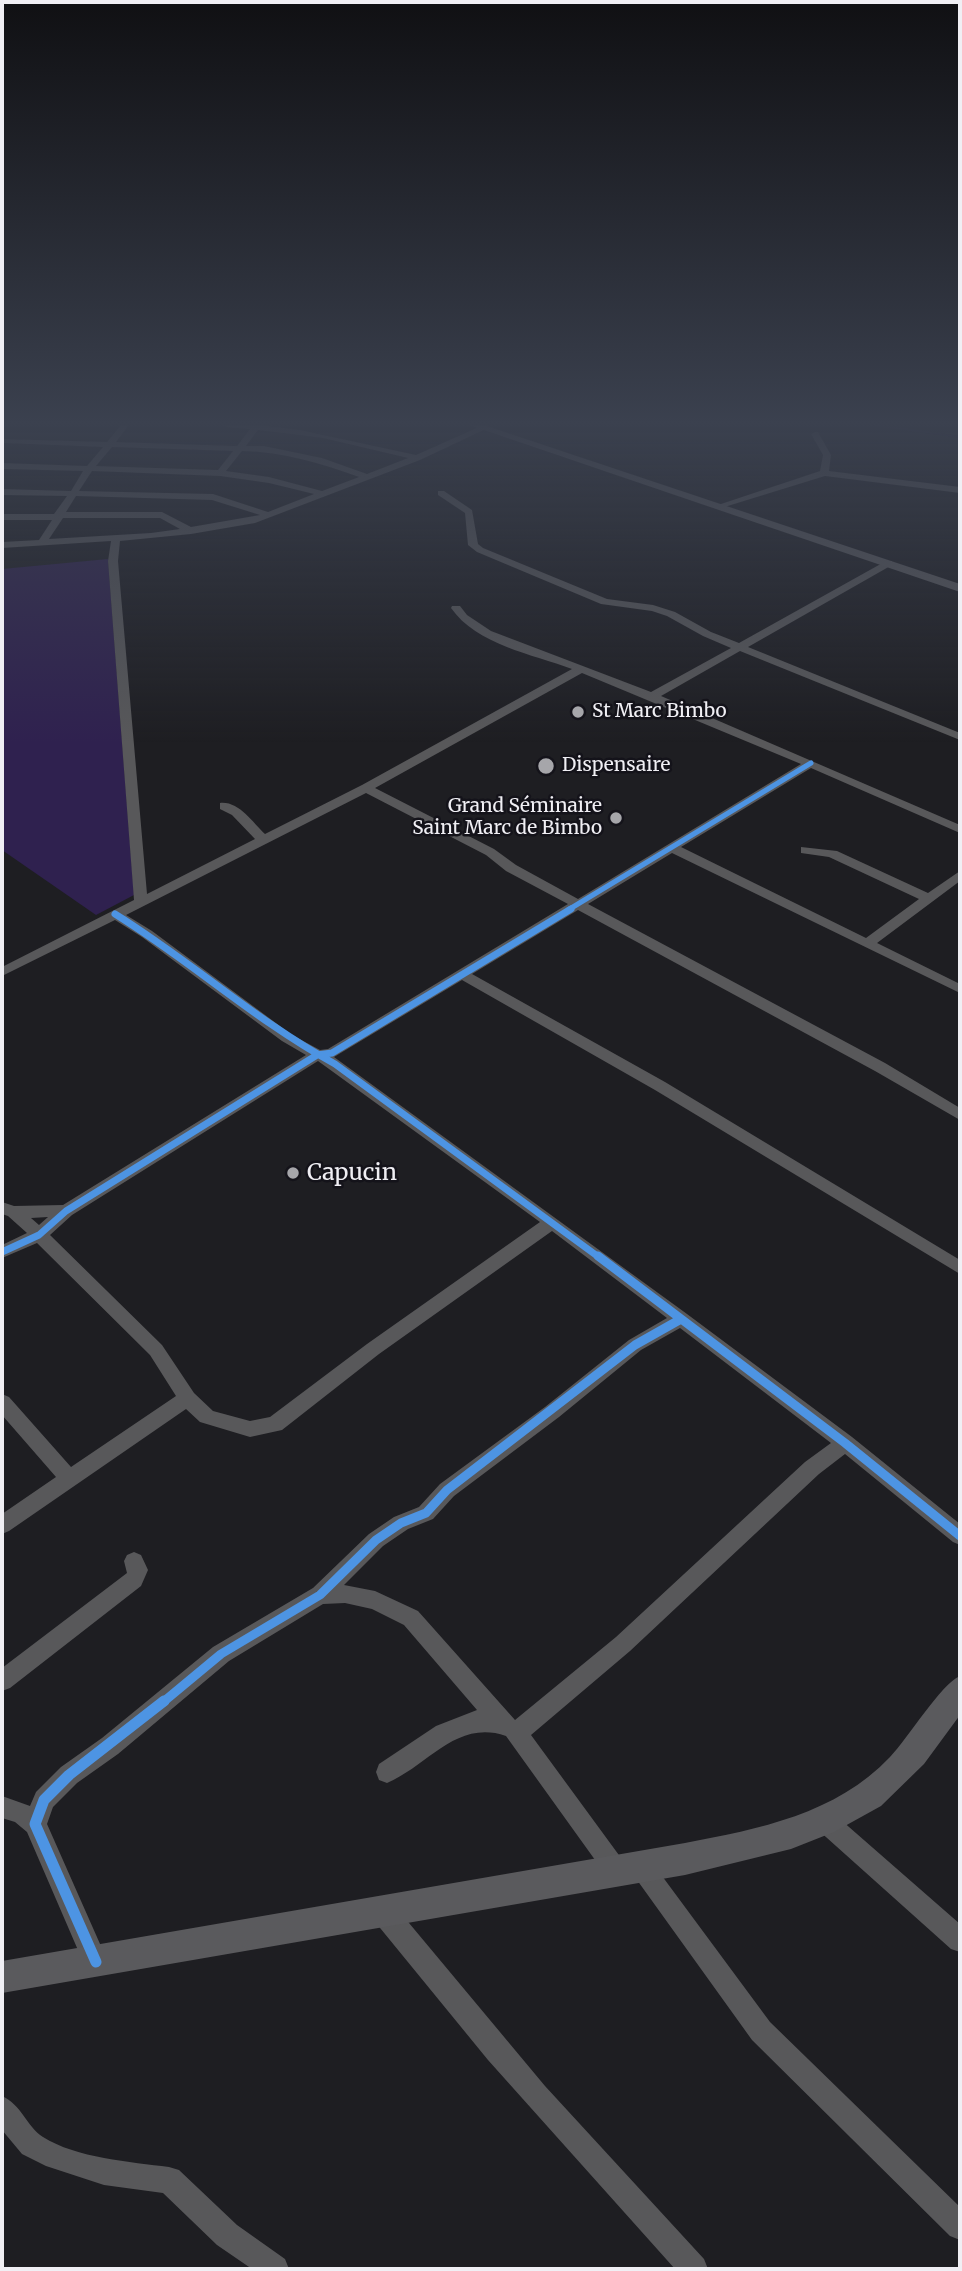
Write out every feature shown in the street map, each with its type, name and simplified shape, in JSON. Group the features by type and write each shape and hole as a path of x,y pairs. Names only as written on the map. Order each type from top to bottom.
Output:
{"main road":[{"path":"793,531 960,588"},
{"path":"2,1977 385,1914 777,1840 856,1805 887,1780 938,1723 960,1690"}],"street":[{"path":"42,543 49,531"},
{"path":"2,545 191,531"},
{"path":"472,531 473,545 480,550 605,602 653,608 671,614 740,648 786,664 960,737"},
{"path":"116,538 111,564 141,902"},
{"path":"651,697 889,563"},
{"path":"456,608 461,618 489,634 582,668 811,763 960,829"},
{"path":"2,972 366,788 582,668"},
{"path":"2,1252 40,1235 66,1211 317,1055 332,1053 811,763"},
{"path":"366,788 880,1067 960,1115"},
{"path":"224,806 236,812 263,840"},
{"path":"670,847 960,989"},
{"path":"805,849 832,854 926,897"},
{"path":"867,944 960,874"},
{"path":"115,914 147,934 288,1038 335,1064 552,1222 845,1443 960,1536"},
{"path":"461,974 660,1086 960,1268"},
{"path":"8,1210 66,1211"},
{"path":"8,1210 40,1235 156,1350 187,1398 207,1417 250,1429 275,1424 373,1349 552,1222"},
{"path":"35,1824 44,1800 69,1775 110,1746 221,1654 320,1595 376,1540 401,1523 426,1513 447,1490 552,1412 635,1345 681,1319"},
{"path":"2,1525 187,1398"},
{"path":"2,1402 68,1478"},
{"path":"387,1772 453,1727 479,1722 509,1728 623,1644 812,1468 845,1443"},
{"path":"2,1681 134,1579 138,1570 134,1560"},
{"path":"320,1595 345,1594 375,1600 411,1618 628,1868 761,2031 960,2226"},
{"path":"2,1807 21,1813 35,1824 96,1962"},
{"path":"825,1821 960,1940"},
{"path":"385,1914 453,2000 559,2124 694,2269"},
{"path":"2,2109 32,2145 46,2153 104,2172 169,2180 227,2235 275,2269"}],"shaded area":[{"path":"108,559 134,895 96,915 2,850 2,569"}],"cycle path":[{"path":"2,1252 39,1235 66,1211 317,1055 332,1053 811,763"},
{"path":"115,914 147,934 287,1038 335,1064 552,1222 845,1443 960,1536"},
{"path":"96,1962 35,1824 44,1800 69,1775 110,1746 221,1654 320,1595 376,1540 401,1523 426,1513 447,1490 552,1412 635,1345 681,1319"}],"place":[{"name":"St Marc Bimbo","path":"578,712"},
{"name":"Dispensaire","path":"546,766"},
{"name":"Grand Séminaire Saint Marc de Bimbo","path":"616,818"},
{"name":"Capucin","path":"293,1173"}]}
